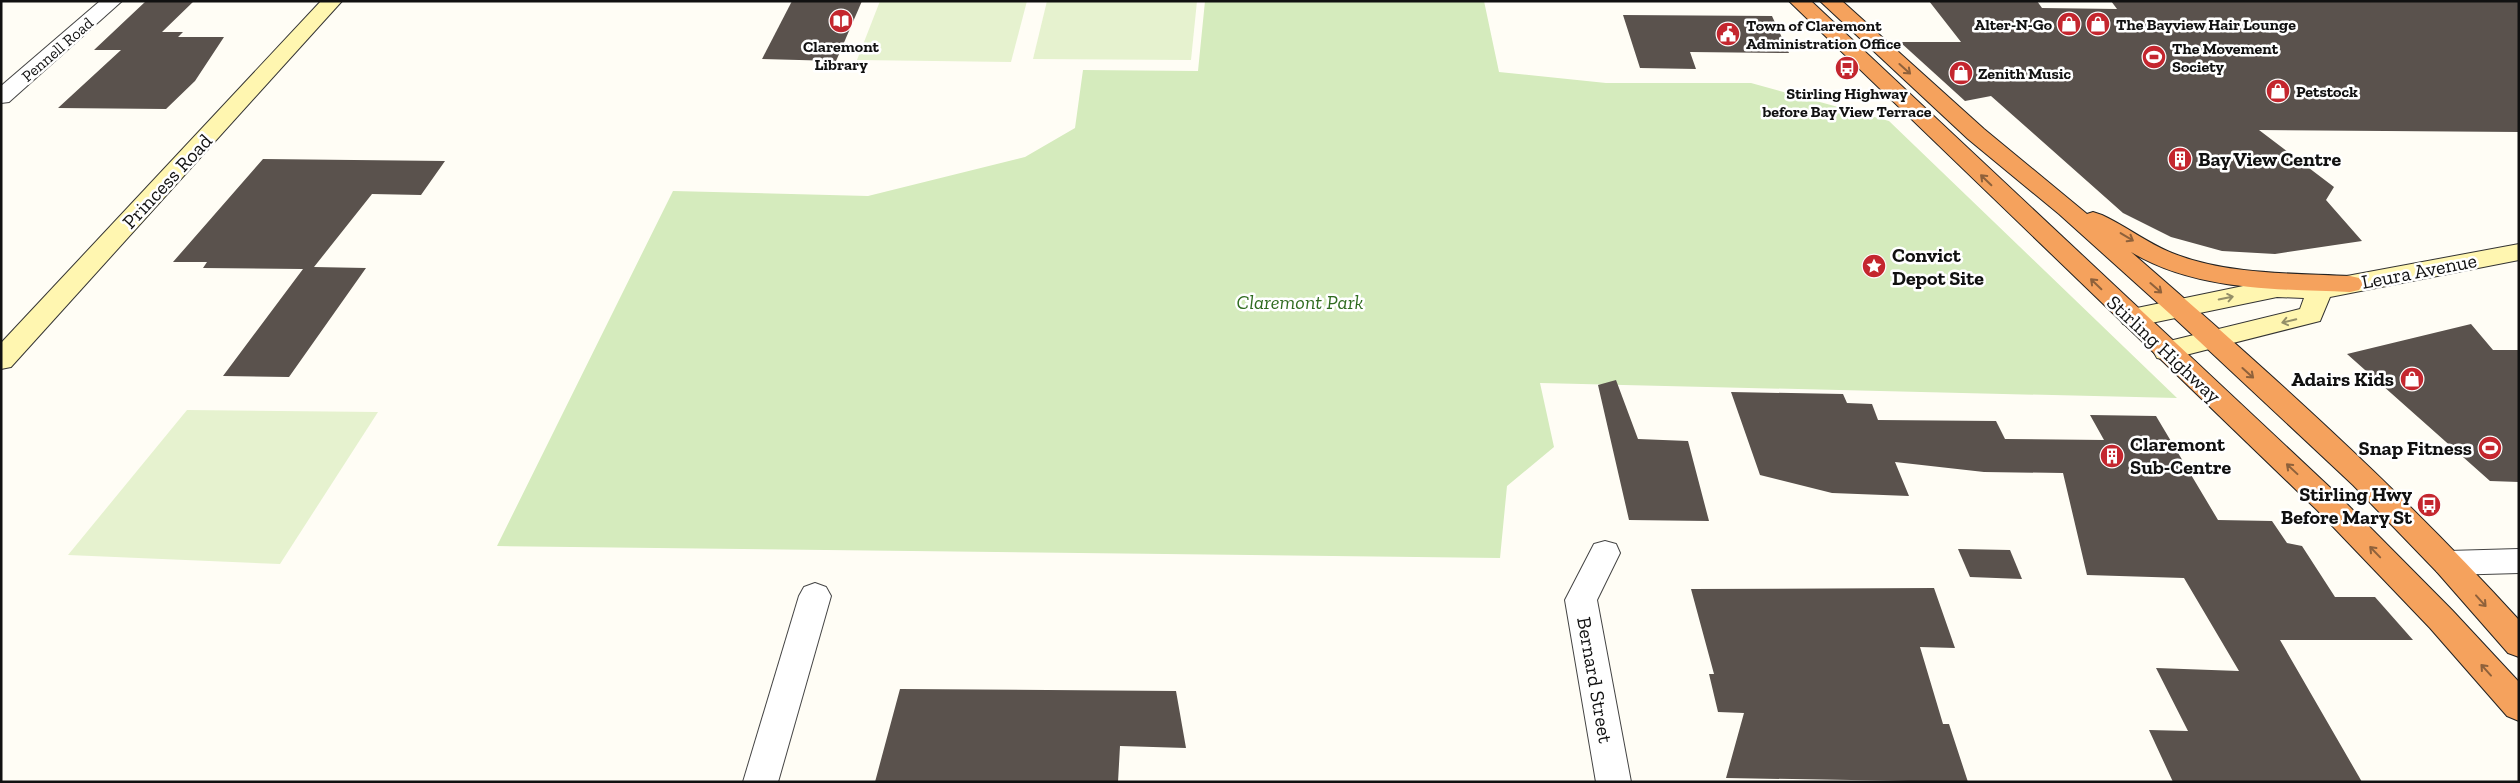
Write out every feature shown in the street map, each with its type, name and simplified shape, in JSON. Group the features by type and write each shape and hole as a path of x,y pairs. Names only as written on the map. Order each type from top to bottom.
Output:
{"highway":[{"name":"Stirling Highway","path":"1799,1 2327,502 2441,619 2519,706"},
{"name":"Stirling Highway","path":"1830,1 1976,134 2067,209 2178,307 2363,477 2448,563 2519,643"},
{"path":"2067,209 2116,230 2162,258 2197,270 2269,280 2350,284"}],"main road":[{"name":"Princess Road","path":"1,360 332,1"},
{"name":"Leura Avenue","path":"2132,318 2277,288 2320,290 2519,252"},
{"path":"2166,351 2311,315 2320,290"}],"street":[{"name":"Pennell Road","path":"1,97 112,1"},
{"name":"Bernard Street","path":"1605,553 1581,600 1614,782"},
{"path":"2448,563 2519,561"},
{"path":"760,782 815,596"}],"green space":[{"path":"880,1 1027,1 1011,62 857,60"},
{"path":"1047,1 1197,1 1191,60 1033,59"},
{"name":"Claremont Park","path":"1205,1 1484,1 1499,72 1606,83 1751,83 1889,121 2177,398 1540,383 1554,447 1507,486 1500,558 497,546 673,191 868,196 1025,157 1075,128 1083,70 1198,71"},
{"path":"187,410 378,412 280,564 68,555"}],"building":[{"path":"146,1 194,1 162,32 183,32 178,37 224,37 195,81 166,109 58,108 121,50 94,50"},
{"path":"792,1 862,1 836,61 762,59"},
{"path":"1929,1 2037,1 2042,8 2117,9 2111,1 2519,1 2519,132 2259,130 2334,187 2326,200 2362,241 2275,254 2222,251 2171,237 2123,213 1991,96 1965,101 1900,42 1961,42"},
{"path":"1623,15 1772,16 1789,53 1690,52 1696,69 1640,68"},
{"path":"263,159 445,161 421,195 372,194 314,267 366,268 289,377 223,376 303,269 203,268 207,262 173,262"},
{"path":"2471,324 2493,350 2519,350 2519,482 2490,481 2347,354"},
{"path":"1616,380 1638,439 1688,441 1709,521 1629,520 1598,385"},
{"path":"1731,392 1843,394 1847,403 1872,404 1878,420 1996,421 2005,439 2104,440 2090,415 2156,416 2218,520 2272,521 2287,543 2302,546 2335,597 2375,597 2413,640 2280,640 2362,782 2173,782 2149,730 2188,731 2156,668 2239,671 2184,578 2087,575 2063,473 1984,472 1895,462 1909,496 1832,493 1760,475"},
{"path":"1958,549 2010,550 2022,579 1970,577"},
{"path":"1934,588 1955,648 1920,647 1943,724 1949,724 1968,782 1726,778 1744,713 1718,712 1709,674 1714,674 1691,589"},
{"path":"900,689 1176,691 1186,748 1120,746 1118,782 875,782"}],"place":[{"name":"Claremont Library","path":"841,21"},
{"name":"Alter-N-Go","path":"2069,24"},
{"name":"The Bayview Hair Lounge","path":"2098,24"},
{"name":"Town of Claremont Administration Office","path":"1728,34"},
{"name":"The Movement Society","path":"2154,57"},
{"name":"Stirling Highway before Bay View Terrace","path":"1847,68"},
{"name":"Zenith Music","path":"1961,73"},
{"name":"Petstock","path":"2278,91"},
{"name":"Bay View Centre","path":"2180,159"},
{"name":"Convict Depot Site","path":"1874,266"},
{"name":"Adairs Kids","path":"2412,379"},
{"name":"Snap Fitness","path":"2490,448"},
{"name":"Claremont Sub-Centre","path":"2112,456"},
{"name":"Stirling Hwy Before Mary St","path":"2429,505"}]}
